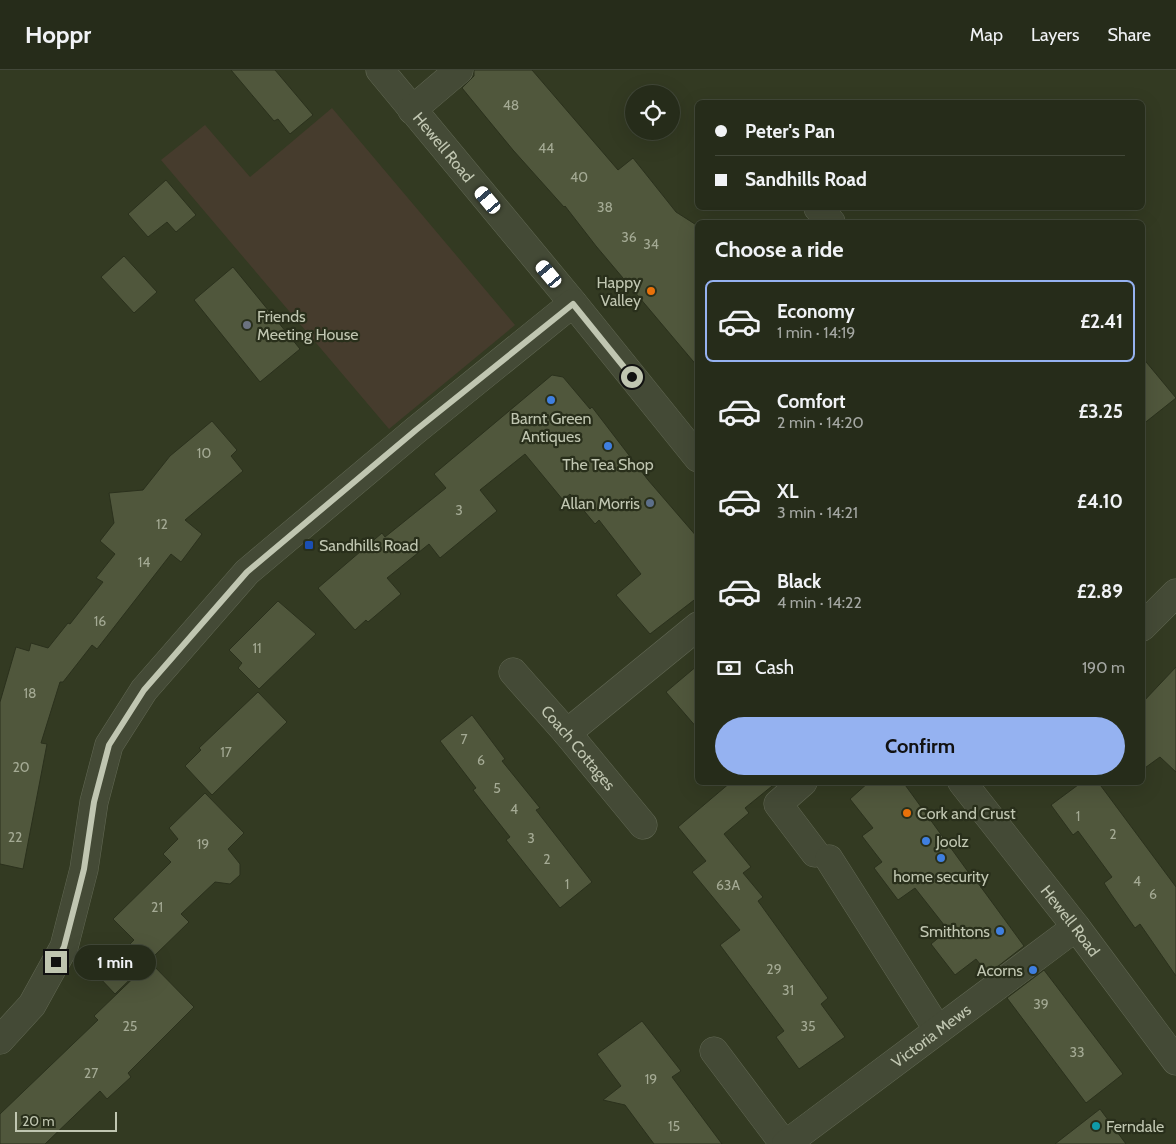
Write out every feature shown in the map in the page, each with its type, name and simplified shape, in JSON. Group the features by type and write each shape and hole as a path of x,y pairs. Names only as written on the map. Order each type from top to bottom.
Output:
{"street":[{"name":"Hewell Road","path":"380,70 695,454"},
{"path":"412,110 460,70"},
{"path":"820,210 829,220"},
{"path":"0,1040 32,1005 64,947 84,869 94,802 109,745 144,690 247,572 416,430 573,304"},
{"path":"1145,624 1176,593"},
{"path":"567,733 695,628"},
{"name":"Coach Cottages","path":"513,672 567,733 643,825"},
{"path":"800,785 778,804 822,856 938,1030"},
{"name":"Hewell Road","path":"975,787 1176,1061"},
{"name":"Victoria Mews","path":"714,1051 785,1144 1076,927"}],"shaded area":[{"path":"332,108 515,325 389,429 161,160 205,125 250,177"}],"building":[{"path":"231,70 275,70 313,115 290,134 278,119 274,121"},
{"path":"474,70 532,70 618,170 633,158 676,212 695,224 695,363 596,246 565,206 513,150 462,88 474,76"},
{"path":"166,180 196,215 176,232 167,222 148,237 128,214"},
{"path":"124,256 157,292 134,313 101,277"},
{"name":"Friends Meeting House","path":"233,267 300,349 260,382 194,300"},
{"path":"1145,361 1176,398 1145,423"},
{"path":"552,375 563,377 590,409 592,407 648,480 695,535 695,599 650,634 616,595 641,574 599,520 595,524 570,494 563,500 525,454 480,490 497,511 440,558 429,544 387,578 401,594 368,622 366,620 355,630 318,588 382,533 385,537 446,488 434,474"},
{"path":"212,421 237,450 231,456 243,471 185,520 202,534 181,562 171,554 97,649 92,645 63,682 60,682 41,743 47,744 23,869 0,864 0,702 16,647 29,651 31,643 48,648 68,623 70,624 103,582 96,578 115,554 100,541 114,523 109,493 143,490 170,456"},
{"path":"278,601 316,634 259,689 238,668 242,663 229,650"},
{"path":"1176,667 1176,772 1160,757 1145,768 1145,700"},
{"path":"695,668 695,726 666,692"},
{"path":"258,692 287,722 212,795 185,766 201,750 199,748"},
{"path":"472,715 505,759 502,761 540,808 536,810 592,882 560,908 506,840 510,837 473,790 476,788 440,741"},
{"path":"727,785 773,785 745,808 749,813 724,834 751,867 743,873 763,897 758,901 828,998 821,1004 845,1037 799,1069 776,1037 784,1031 720,945 740,930 692,872 706,861 678,827"},
{"path":"866,785 905,785 1024,946 988,974 976,959 955,975 931,944 948,930 915,888 898,900 874,868 882,862 862,836 873,828 850,799"},
{"path":"1078,785 1100,785 1176,887 1176,976 1140,924 1135,928 1111,894 1104,883 1112,877 1078,831 1073,835 1051,805"},
{"path":"205,793 244,833 228,849 240,864 240,875 230,884 215,882 181,914 189,922 115,994 98,976 134,940 113,919 171,862 163,854 178,839 169,828"},
{"path":"150,962 194,1007 128,1073 131,1077 107,1099 100,1091 45,1144 0,1144 0,1114 98,1020 94,1016"},
{"path":"1044,970 1123,1074 1086,1103 1007,998"},
{"path":"642,1021 681,1071 672,1077 722,1144 654,1144 625,1105 603,1100 621,1086 597,1054"},
{"name":"Ferndale","path":"1100,1109 1126,1144 1055,1144"}],"place":[{"name":"Happy Valley","path":"651,291"},
{"name":"Friends Meeting House","path":"247,325"},
{"name":"Barnt Green Antiques","path":"551,400"},
{"name":"The Tea Shop","path":"608,446"},
{"name":"Allan Morris","path":"650,503"},
{"name":"Sandhills Road","path":"309,545"},
{"name":"Cork and Crust","path":"907,813"},
{"name":"Joolz","path":"926,841"},
{"name":"home security","path":"941,858"},
{"name":"Smithtons","path":"1000,931"},
{"name":"Acorns","path":"1033,970"},
{"name":"Ferndale","path":"1096,1126"}],"route":[{"path":"56,962 64,947 84,869 94,802 109,745 144,690 247,572 416,430 573,304 632,377"}]}
